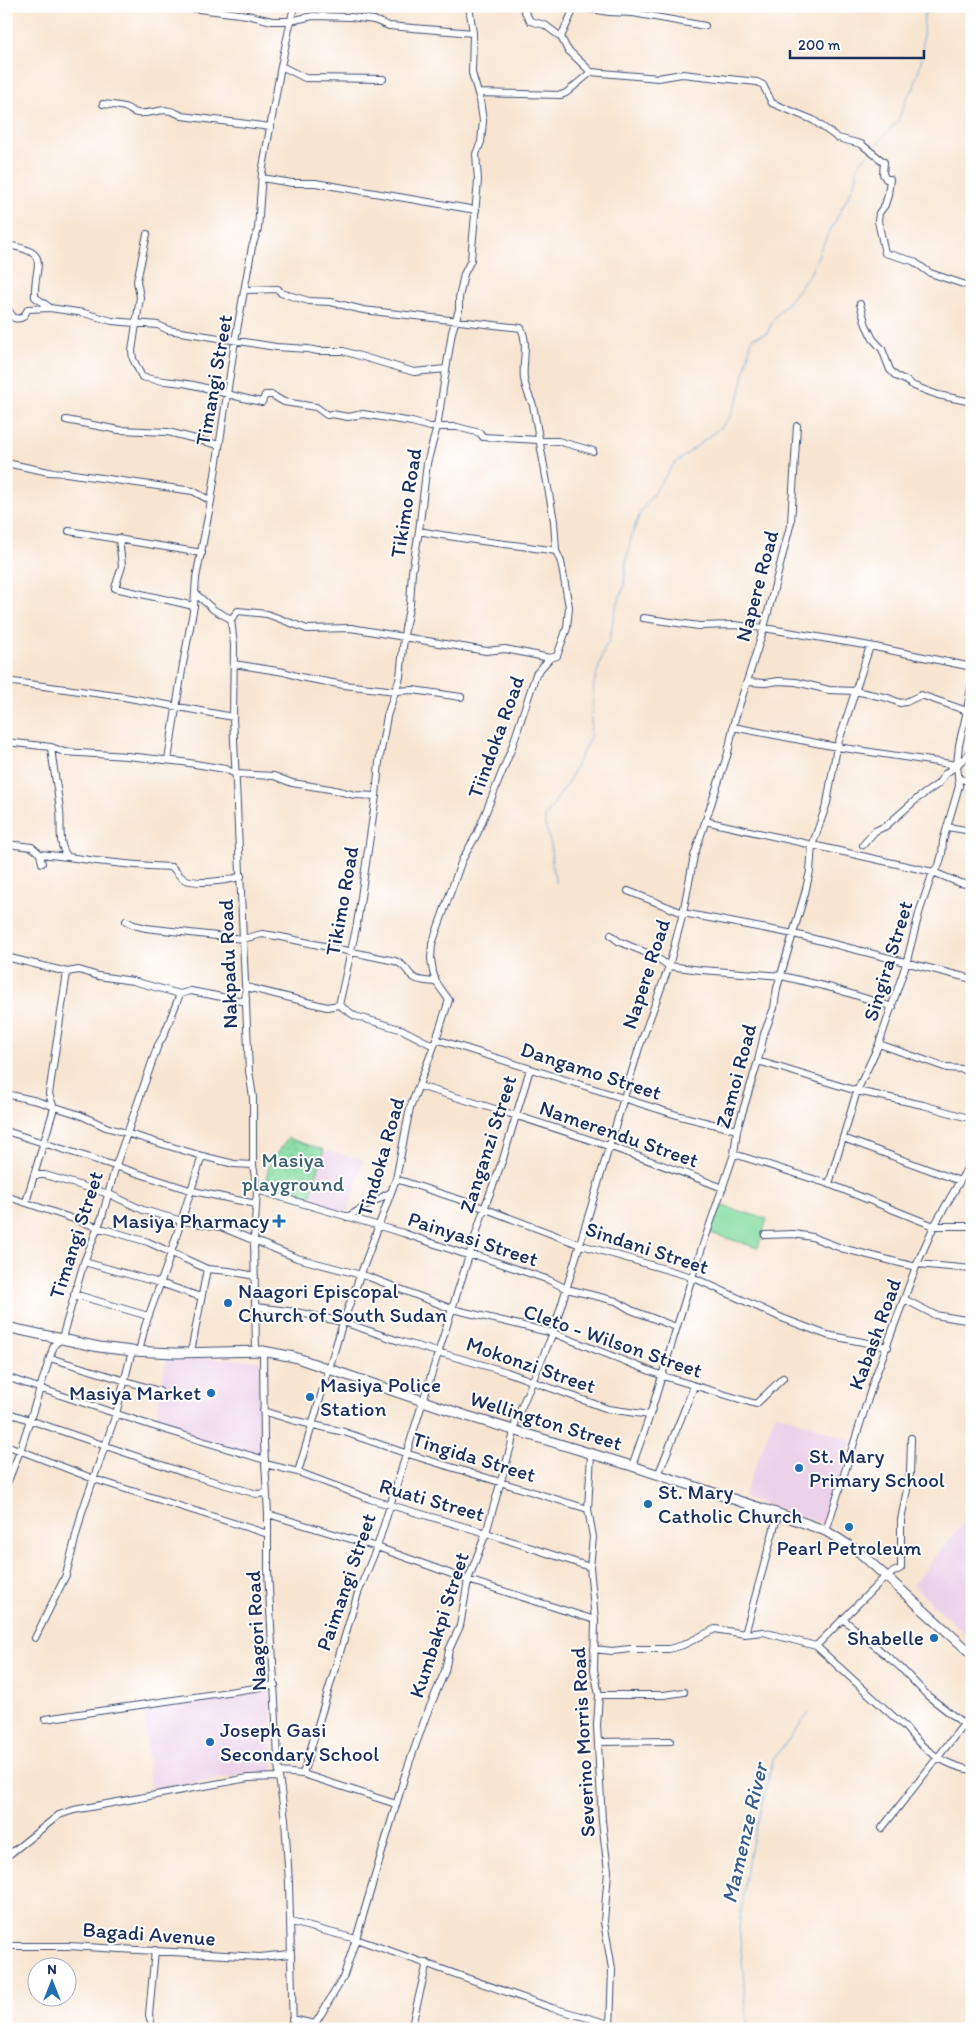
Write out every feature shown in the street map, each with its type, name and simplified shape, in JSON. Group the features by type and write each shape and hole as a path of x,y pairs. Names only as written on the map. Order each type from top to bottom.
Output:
{"main road":[{"name":"Wellington Street","path":"6,1327 135,1352 260,1351 294,1357 422,1401 632,1466 778,1514 826,1531 859,1552 972,1654"}],"street":[{"path":"175,6 272,20 290,21 312,16 350,17 374,20 389,26 473,33"},
{"name":"Timangi Street","path":"168,760 196,594 197,571 211,501 235,341 246,290 252,247 258,229 262,178 270,126 294,6"},
{"name":"Tikimo Road","path":"339,1005 352,953 387,716 400,677 410,604 412,572 420,531 427,463 437,427 455,321 460,310 459,298 464,274 471,260 478,180 476,154 481,142 483,120 472,73 473,33 469,6"},
{"path":"522,6 530,21 545,25 561,37 567,49 591,72 658,78 682,74 757,82 764,85 772,103 813,120 838,138 861,144 884,162 883,174 886,179 890,179 888,195 885,205 879,213 878,221 885,253 913,261 930,273 972,287"},
{"path":"561,37 575,6 609,12 634,13 704,26"},
{"path":"281,66 305,78 383,78"},
{"path":"478,93 561,95 591,72"},
{"path":"103,104 126,107 134,113 148,114 163,109 174,111 182,116 201,116 270,126"},
{"path":"262,178 292,183 315,184 476,210"},
{"path":"147,234 137,281 140,297 132,351 133,359 142,377 193,385 262,402 265,395 272,394 284,402 316,407 327,415 348,416 364,414 437,427 456,427 480,433 483,436 558,441 593,451"},
{"path":"6,245 18,247 35,254 39,260 36,297 50,308"},
{"path":"246,290 278,289 281,293 308,301 332,302 363,310 455,321"},
{"path":"860,304 866,325 873,339 882,349 890,370 896,376 914,386 938,395 972,402"},
{"path":"6,307 14,318 20,320 28,309 50,308 93,314 112,321 158,325 168,330 235,341 318,351 343,351 414,372 446,369"},
{"name":"Tiindoka Road","path":"435,1042 449,1000 436,982 432,972 432,944 462,860 477,834 510,750 536,674 550,658 557,656 567,628 569,607 561,562 556,551 554,521 533,406 524,378 525,336 521,328 455,321"},
{"path":"66,420 119,430 168,432 219,445"},
{"name":"Napere Road","path":"513,1429 553,1333 608,1146 658,990 669,966 683,913 694,856 728,753 733,727 764,628 791,522 797,426"},
{"path":"6,463 48,472 193,491 211,501"},
{"path":"70,531 114,540 119,538 165,548 181,548 202,553"},
{"path":"420,531 479,542 503,543 556,551"},
{"path":"119,538 122,566 115,588 194,606"},
{"path":"196,594 214,610 231,619 238,611 267,614 307,629 351,628 486,651 505,649 550,658"},
{"path":"643,618 699,626 733,625 764,628 870,646 972,668"},
{"name":"Nakpadu Road","path":"231,619 234,664 233,717 249,1071 253,1097 253,1165 256,1190 254,1240 256,1307 260,1351"},
{"name":"Zamoi Road","path":"632,1466 663,1376 692,1277 734,1154 736,1130 758,1061 764,1034 774,1008 810,871 812,846 827,803 837,747 870,646"},
{"path":"234,664 284,672 344,685 396,691 413,690 462,697"},
{"path":"6,681 124,697 233,717"},
{"name":"Singira Street","path":"829,1184 857,1091 879,1044 906,964 920,910 933,872 939,865 947,827 959,786 957,765 959,744 972,681"},
{"path":"747,682 796,682 829,690 855,691 888,698 900,703 921,695 967,711"},
{"path":"733,727 837,747 957,765"},
{"path":"6,742 50,747 64,752 168,760 225,769 236,774 274,776 292,783 355,795 376,796"},
{"path":"50,747 60,811 61,842 64,852 68,857"},
{"path":"863,845 875,831 886,826 938,784 945,774 972,751"},
{"path":"959,779 972,781"},
{"path":"705,821 933,872 960,883 972,885"},
{"path":"947,827 972,831"},
{"path":"6,844 32,847 40,854 48,856 121,862 135,866 172,867 179,876 186,880 228,882 241,888"},
{"path":"40,854 42,862 48,856"},
{"path":"228,882 241,876"},
{"path":"628,892 683,913 794,934 906,964 972,979"},
{"path":"126,920 134,925 146,928 243,938 262,934 276,936 404,964 414,978 436,982"},
{"path":"611,935 618,941 654,956 669,966 782,976 832,988 892,1007"},
{"path":"6,957 67,972 79,970 98,976 133,981 180,994 192,991 242,1001 246,999"},
{"path":"26,1202 54,1108 49,1094 67,972"},
{"path":"246,987 327,1007 339,1005"},
{"name":"Timangi Street","path":"6,1486 20,1451 54,1345 62,1338 84,1262 102,1217 116,1165 158,1045 164,1035 180,994"},
{"name":"Dangamo Street","path":"339,1005 355,1016 403,1030 435,1042 530,1069 680,1116 736,1130"},
{"name":"Tindoka Road","path":"298,1472 343,1322 396,1179 410,1108 435,1042"},
{"path":"879,1044 947,1068 962,1069 972,1073"},
{"path":"758,1061 857,1091 972,1119"},
{"name":"Zanganzi Street","path":"422,1401 484,1209 503,1159 530,1069"},
{"name":"Namerendu Street","path":"419,1086 516,1114 659,1162 723,1188"},
{"path":"6,1094 37,1101 80,1115 127,1134 202,1156 234,1164 253,1165"},
{"path":"6,1132 191,1189 256,1204"},
{"path":"842,1138 960,1181"},
{"path":"734,1154 829,1184 934,1226 972,1226"},
{"path":"35,1638 66,1574 82,1512 106,1446 125,1381 182,1221 202,1156"},
{"name":"Kabash Road","path":"826,1531 874,1380 917,1265 934,1226 972,1156"},
{"name":"Cleto - Wilson Street","path":"35,1175 46,1175 109,1194 143,1210 182,1221 220,1227 297,1258 369,1277 452,1309 553,1333 663,1376 756,1404 783,1378"},
{"name":"Sindani Street","path":"396,1179 578,1244 692,1277 782,1318 827,1335 888,1346"},
{"name":"Painyasi Street","path":"256,1190 347,1216 470,1256 478,1256 549,1280 567,1289 616,1301 631,1310 676,1327"},
{"path":"347,1216 391,1192"},
{"path":"6,1196 148,1242 207,1269 255,1276"},
{"path":"765,1235 794,1234 812,1237 841,1248 917,1265 972,1269"},
{"path":"84,1262 160,1283 201,1297"},
{"path":"191,1352 207,1269"},
{"path":"74,1294 148,1316"},
{"path":"904,1299 935,1315 972,1321"},
{"name":"Mokonzi Street","path":"256,1307 296,1312 343,1322 507,1372 608,1409 650,1415"},
{"name":"Naagori Road","path":"260,1351 268,1514 268,1570 279,1774 285,1819 291,1922 290,1954 293,2029"},
{"path":"50,1358 159,1392"},
{"name":"Ruati Street","path":"6,1377 298,1472 389,1505 486,1533 590,1567"},
{"path":"658,1475 694,1386"},
{"name":"Paimangi Street","path":"303,1774 358,1593 377,1547 422,1401"},
{"name":"Tingida Street","path":"263,1411 344,1432 499,1483 588,1509"},
{"path":"6,1412 188,1474 257,1494 266,1493"},
{"name":"Kumbakpi Street","path":"292,2019 315,2024 343,1978 396,1804 423,1724 445,1672 450,1650 460,1626 468,1580 486,1533 513,1429"},
{"path":"816,1646 886,1576 901,1568 901,1520 910,1474 911,1438"},
{"path":"6,1445 94,1479 268,1534"},
{"name":"Severino Morris Road","path":"591,1454 588,1509 593,1537 590,1567 595,1620 594,1670 599,1695 598,1742 602,1821 608,1871 604,1922 612,1968 610,2026"},
{"path":"268,1514 377,1547 468,1580 595,1620"},
{"path":"745,1634 778,1514"},
{"path":"843,1619 900,1667 928,1696 964,1724"},
{"path":"594,1649 612,1651 630,1648 669,1649 683,1645 715,1629 745,1634 763,1632 816,1646 905,1727 916,1741 937,1757 960,1768 972,1770"},
{"path":"45,1719 275,1685"},
{"path":"599,1695 664,1695 684,1692"},
{"path":"882,1828 937,1757 972,1717"},
{"path":"598,1742 670,1741"},
{"path":"6,1857 59,1815 74,1810 248,1778 279,1774 303,1774 396,1804"},
{"path":"291,1922 356,1939 552,2008 610,2026"},
{"name":"Bagadi Avenue","path":"6,1946 68,1946 260,1957 290,1954"},
{"path":"153,2029 149,2015 156,1950"},
{"path":"411,2029 427,1963"}],"shaded area":[{"path":"324,1150 363,1160 348,1213 309,1201"},
{"name":"Masiya Market","path":"167,1355 261,1361 261,1458 155,1424"},
{"name":"St. Mary Primary School","path":"776,1413 852,1440 825,1524 743,1497"},
{"path":"972,1512 972,1640 913,1585"},
{"name":"Joseph Gasi Secondary School","path":"271,1690 273,1775 246,1775 150,1789 144,1709"}],"green space":[{"name":"Masiya playground","path":"288,1138 324,1150 309,1201 264,1188 269,1166"},
{"path":"719,1205 767,1219 758,1248 710,1233"}],"waterway":[{"path":"872,149 898,121 906,99 914,88 922,58 924,14 928,12 928,6"},
{"path":"556,883 545,817 567,784 590,737 594,683 605,647 609,642 615,611 624,586 626,562 632,535 640,513 673,465 722,426 729,418 739,397 752,338 767,333 775,317 811,272 821,248 851,191 857,176 857,166 868,154"},
{"name":"Mamenze River","path":"748,2029 739,1926 748,1862 773,1760 809,1713"}],"place":[{"name":"Masiya Pharmacy","path":"279,1221"},
{"name":"Naagori Episcopal Church of South Sudan","path":"228,1303"},
{"name":"Masiya Market","path":"211,1393"},
{"name":"Masiya Police Station","path":"310,1397"},
{"name":"St. Mary Primary School","path":"799,1468"},
{"name":"St. Mary Catholic Church","path":"648,1504"},
{"name":"Pearl Petroleum","path":"849,1527"},
{"name":"Shabelle","path":"934,1638"},
{"name":"Joseph Gasi Secondary School","path":"210,1742"}]}
